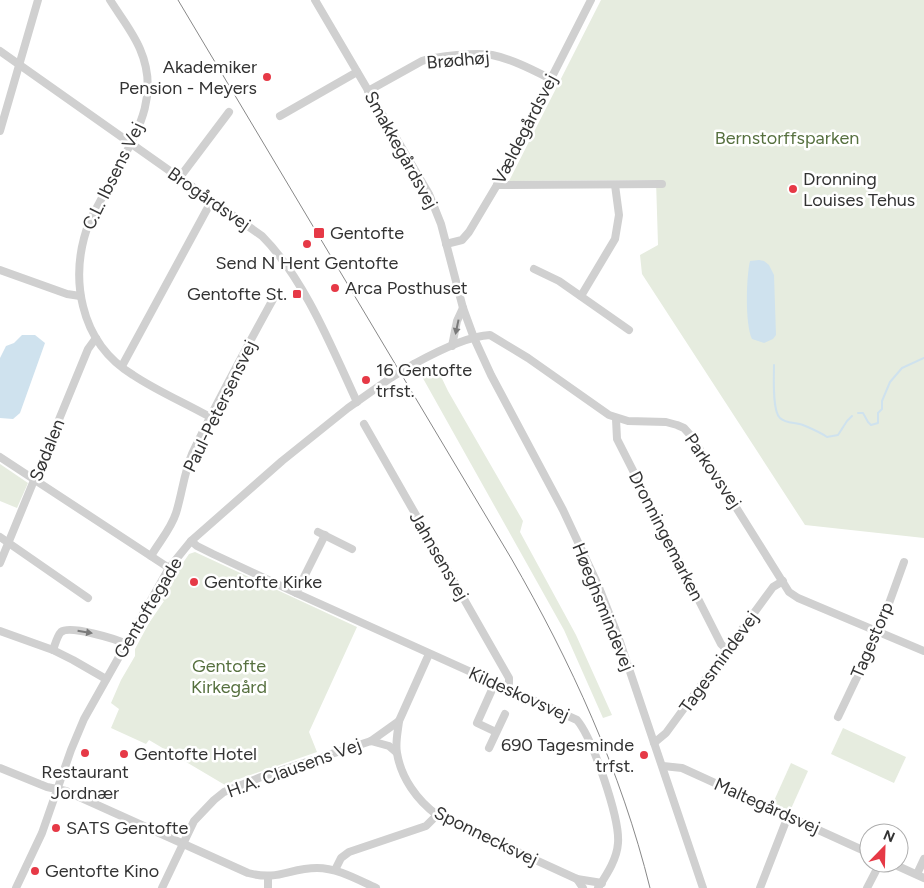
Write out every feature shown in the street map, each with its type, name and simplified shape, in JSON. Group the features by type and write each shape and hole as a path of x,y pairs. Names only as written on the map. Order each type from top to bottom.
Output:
{"street":[{"path":"0,131 38,0"},
{"name":"C.L. Ibsens Vej","path":"110,0 140,48 148,84 147,102 141,123 84,235 79,266 80,296 89,324 96,338 110,356 132,375 210,417"},
{"name":"Smakkegårdsvej","path":"314,0 429,194 441,224 463,308 474,338"},
{"name":"Vældegårdsvej","path":"446,244 462,240 470,232 497,185 591,0"},
{"name":"Brogårdsvej","path":"0,51 262,236 279,255 318,318 357,402"},
{"name":"Brødhøj","path":"368,91 422,61 431,58 483,54 491,54 503,58 551,79"},
{"path":"280,116 357,72"},
{"path":"180,177 229,112"},
{"path":"497,185 662,184"},
{"path":"582,296 615,239 620,215 615,185"},
{"path":"122,366 212,200"},
{"path":"534,269 559,281 628,330"},
{"path":"0,270 67,294 80,296"},
{"name":"Paul-Petersensvej","path":"151,556 172,524 187,467 210,417 277,292"},
{"path":"452,346 463,308"},
{"name":"Parkovsvej","path":"474,338 485,335 495,337 616,419 670,423 684,428 789,592 798,598 924,651"},
{"name":"Sødalen","path":"0,562 88,349 96,338"},
{"name":"Gentoftegade","path":"16,888 37,846 58,790 70,750 79,730 170,568 191,541 282,461 357,402 414,364 437,352 474,338"},
{"name":"Høeghsmindevej","path":"474,338 563,510 598,585 618,636 703,888"},
{"name":"Dronningemarken","path":"616,419 617,439 721,644 727,650"},
{"name":"Jahnsensvej","path":"364,424 509,678 509,688"},
{"path":"0,457 170,568"},
{"path":"296,593 322,534 352,549"},
{"path":"0,537 88,598"},
{"name":"Kildeskovsvej","path":"191,541 196,546 296,593 572,717 587,734 596,755 618,826 619,841 617,852 600,885"},
{"name":"Tagestorp","path":"838,717 879,631 904,562"},
{"name":"Tagesmindevej","path":"654,743 666,733 773,587 783,581"},
{"path":"0,630 52,650 106,679"},
{"path":"52,650 60,634 66,631 100,634 126,644"},
{"path":"399,721 429,654"},
{"path":"495,683 477,723 496,732"},
{"path":"489,748 505,714"},
{"name":"H.A. Clausens Vej","path":"162,888 194,821 208,805 224,792 261,777 371,741 399,721"},
{"name":"Sponnecksvej","path":"399,721 396,752 406,779 423,804 437,815 577,879 600,885"},
{"name":"H.A. Clausens Vej","path":"371,741 384,744 396,752"},
{"name":"Maltegårdsvej","path":"662,766 682,768 859,848"},
{"path":"0,768 58,790 66,791 248,873 268,877 316,868 335,870 376,888"},
{"path":"335,870 341,858 349,852 426,826 437,815"},
{"path":"760,888 788,816"},
{"path":"920,876 924,859"},
{"path":"867,888 875,873"},
{"path":"268,877 268,888"},
{"path":"577,879 583,888"}],"green space":[{"name":"Bernstorffsparken","path":"601,0 924,0 924,538 805,525 642,274 640,255 658,245 656,180 509,181"},
{"path":"435,364 448,391 523,521 520,532 576,635 612,715 603,718 564,630 420,373"},
{"path":"0,464 28,483 17,508 0,501"},
{"name":"Gentofte Kirkegård","path":"195,552 357,627 309,732 317,752 225,785 149,740 146,744 111,728 119,709 111,703 121,680 135,656 135,649 164,601 159,598 189,554"},
{"path":"843,728 906,757 894,783 831,754"},
{"path":"791,763 808,771 790,811 773,803"}],"water":[{"path":"759,260 769,265 774,275 776,335 773,339 764,343 752,339 747,313 750,261"},
{"path":"22,335 35,335 45,343 20,413 13,419 0,418 0,358 6,346 14,343"}],"waterway":[{"path":"858,413 863,413 871,425 878,423 878,413 882,409 882,401 890,382 902,368 924,358"},
{"path":"774,365 776,408 777,414 782,420 803,425 827,437 838,435 852,416"}],"tram line":[{"path":"178,0 533,597 574,677 609,760 638,844 650,888"}],"place":[{"name":"Akademiker Pension - Meyers","path":"267,77"},
{"name":"Dronning Louises Tehus","path":"793,189"},
{"name":"Gentofte","path":"319,233"},
{"name":"Send N Hent Gentofte","path":"307,244"},
{"name":"Arca Posthuset","path":"335,288"},
{"name":"Gentofte St.","path":"297,294"},
{"name":"16 Gentofte trfst.","path":"366,380"},
{"name":"Gentofte Kirke","path":"194,582"},
{"name":"Restaurant Jordnær","path":"85,753"},
{"name":"Gentofte Hotel","path":"124,754"},
{"name":"690 Tagesminde trfst.","path":"644,755"},
{"name":"SATS Gentofte","path":"56,828"},
{"name":"Gentofte Kino","path":"35,871"}]}
